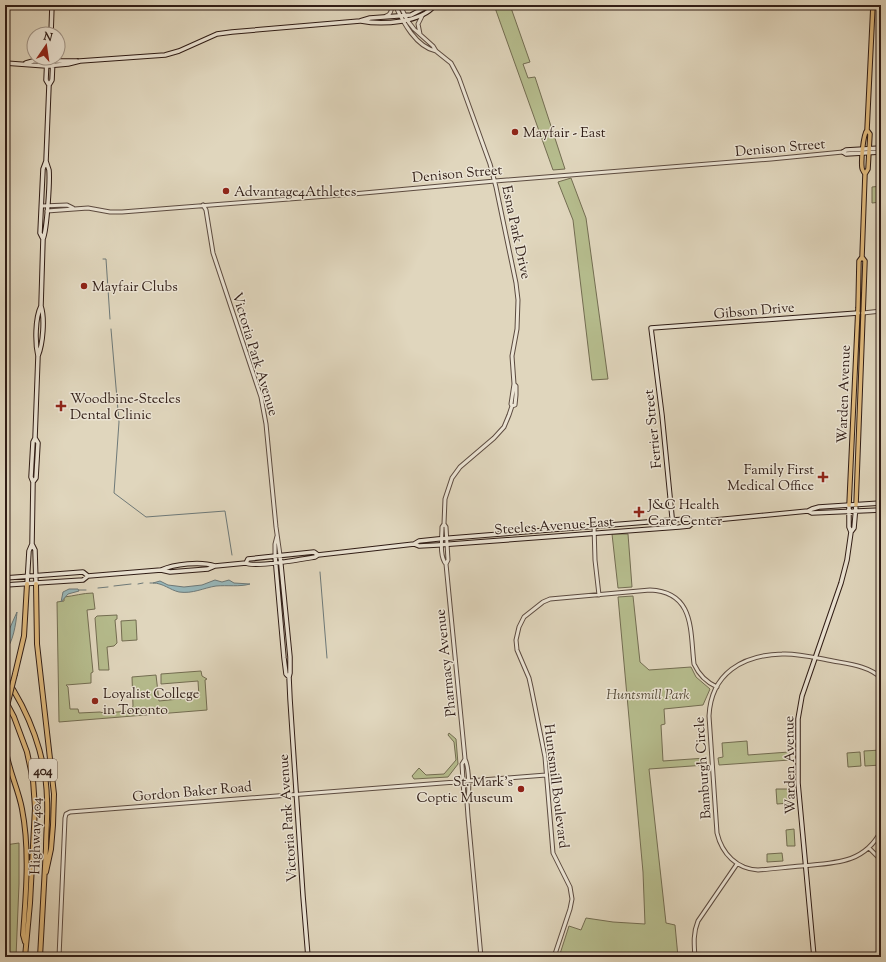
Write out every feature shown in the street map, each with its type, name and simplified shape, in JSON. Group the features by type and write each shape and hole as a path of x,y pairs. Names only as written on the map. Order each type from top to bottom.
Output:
{"highway":[{"path":"5,723 7,706 24,636 27,584"},
{"path":"36,584 37,644 54,794 51,849 46,872"},
{"path":"5,610 5,618"},
{"name":"Highway 404","path":"5,677 16,695 32,728 44,772 47,798 46,872 40,957"},
{"name":"Highway 404","path":"5,700 14,717 27,752 35,808 30,903 25,957"},
{"path":"5,743 22,808 25,833 26,853 23,935 26,946"}],"main road":[{"path":"51,26 52,5"},
{"path":"66,60 80,61 165,55 179,51 217,34 411,15 430,5"},
{"path":"360,21 369,23 405,20 422,16 435,5"},
{"name":"Warden Avenue","path":"865,174 862,169 864,133 867,130 873,5"},
{"path":"5,63 26,64"},
{"path":"47,66 46,80 49,85"},
{"path":"43,239 40,233 43,169 46,161 49,85 52,80 53,66"},
{"name":"Warden Avenue","path":"851,532 848,527 855,362 865,261 862,257 865,174 868,170 870,134 867,130"},
{"name":"Denison Street","path":"863,151 869,148 881,148"},
{"name":"Denison Street","path":"843,152 846,150 863,151 869,153 881,152"},
{"path":"27,584 29,552 32,544 33,482 31,477 33,442 35,438 38,356 36,345 37,316 40,306 43,239 46,234 49,170 46,161"},
{"name":"Warden Avenue","path":"814,957 798,783 798,719 802,696 841,583 847,560 851,532 854,528 856,512 860,313"},
{"name":"Gibson Drive","path":"651,328 860,313"},
{"name":"Ferrier Street","path":"651,328 673,527"},
{"path":"855,362 860,365"},
{"name":"Steeles Avenue East","path":"5,585 83,580 88,576 161,570 170,572 208,570 215,566 281,562 315,557 318,555 414,544 419,541 444,538 672,520 688,519 694,522 808,511 819,507 881,503"},
{"name":"Steeles Avenue East","path":"808,511 812,513 881,510"},
{"name":"Steeles Avenue East","path":"414,544 419,546 445,545 689,526 694,522"},
{"path":"32,544 36,550 36,584"},
{"name":"Steeles Avenue East","path":"246,563 248,559 280,555 314,552 318,555"},
{"name":"Victoria Park Avenue","path":"280,555 290,657 289,677 296,794 308,957"},
{"name":"Victoria Park Avenue","path":"275,556 284,658 286,674 289,677"},
{"name":"Steeles Avenue East","path":"161,570 169,566 207,563 215,566"},
{"name":"Steeles Avenue East","path":"5,578 83,572 88,576"}],"street":[{"path":"383,17 391,12 392,5"},
{"path":"395,5 402,16"},
{"path":"400,5 402,16"},
{"name":"Esna Park Drive","path":"402,16 420,36 433,46 436,51 451,63 456,70 495,181 514,270 518,300 517,329 512,356 514,384 512,406 507,421 499,432 460,467 452,478 445,499 444,524 446,527 444,538"},
{"path":"420,36 418,24 422,16"},
{"name":"Esna Park Drive","path":"405,20 410,31 418,40 430,50 436,51"},
{"name":"Denison Street","path":"47,211 88,208 110,212 352,194 843,152"},
{"name":"Denison Street","path":"42,206 67,205 73,208"},
{"name":"Victoria Park Avenue","path":"203,205 206,210 213,252 261,397 266,424 280,555"},
{"path":"860,313 881,311"},
{"path":"594,526 593,533 599,595"},
{"name":"Victoria Park Avenue","path":"275,556 277,536"},
{"name":"Pharmacy Avenue","path":"444,538 445,545 443,561 446,564 464,759 462,764 464,797 466,802 481,957"},
{"name":"Huntsmill Boulevard","path":"554,957 572,899 570,887 553,853 545,757 529,678 518,650 516,640 519,627 524,617 547,599 650,590 660,591 672,595 687,612 696,669 707,682 717,687"},
{"name":"Bamburgh Circle","path":"737,864 728,857 720,843 717,833 709,716 711,701 722,678 739,664 752,658 782,654 815,658 864,668 880,675"},
{"name":"Pharmacy Avenue","path":"464,759 467,764 468,781 468,797 466,802"},
{"name":"Gordon Baker Road","path":"59,957 65,818 66,814 70,812 546,775"},
{"path":"695,957 694,940 698,921 737,864 746,868 758,870 834,863 850,859 869,848 881,831"},
{"path":"869,848 881,860"}],"green space":[{"path":"494,5 510,5 530,62 523,64 528,78 535,77 565,169 553,170"},
{"path":"881,23 881,62 877,61 879,24"},
{"path":"571,178 586,218 608,379 592,380 573,220 558,182"},
{"path":"881,186 881,202 872,203 872,187"},
{"path":"612,534 628,534 632,587 618,588"},
{"path":"93,593 95,609 87,610 93,672 91,673 91,683 66,685 68,687 70,709 78,709 79,713 130,711 133,706 132,677 156,675 159,701 199,697 198,681 161,684 161,674 201,671 202,676 207,679 205,680 207,710 59,722 57,602 64,601 64,597"},
{"name":"Huntsmill Park","path":"633,596 640,662 649,670 691,667 696,677 710,689 703,705 664,709 665,724 661,725 663,761 706,758 706,765 649,769 666,923 675,925 678,957 559,957 569,926 581,930 586,918 613,922 645,924 643,872 618,597"},
{"path":"117,615 117,619 115,620 117,643 114,646 107,647 109,670 99,670 95,618 97,616"},
{"path":"136,620 137,640 122,641 121,621"},
{"path":"449,733 456,739 458,764 448,777 414,779 412,776 419,768 426,775 444,774 456,760 454,742 448,735"},
{"path":"747,741 748,755 789,752 790,760 719,765 718,758 723,757 722,743"},
{"path":"881,750 881,765 865,766 864,751"},
{"path":"860,752 861,766 848,767 847,753"},
{"path":"776,789 789,789 790,803 777,804"},
{"path":"794,829 795,846 787,846 786,830"},
{"path":"19,843 16,957 5,957 5,845"},
{"path":"782,853 783,861 767,862 767,854"}],"water":[{"path":"215,580 222,582 229,580 234,583 250,584 216,586 193,592 179,592 160,584 153,583 160,581 168,585 184,587 202,585"},
{"path":"69,589 78,589 79,591 68,594 61,602 63,592"},
{"path":"17,612 12,638 8,648 5,651 5,636"}],"waterway":[{"path":"103,259 106,259 110,319"},
{"path":"111,329 119,422 114,493 146,517 225,511 232,555"},
{"path":"320,572 327,658"},
{"path":"138,584 143,583"},
{"path":"114,586 131,584"},
{"path":"98,588 108,587"},
{"path":"79,590 86,590"}],"place":[{"name":"Mayfair - East","path":"515,132"},
{"name":"Advantage4Athletes","path":"226,191"},
{"name":"Mayfair Clubs","path":"84,286"},
{"name":"Woodbine-Steeles Dental Clinic","path":"61,406"},
{"name":"Family First Medical Office","path":"823,477"},
{"name":"J&C Health Care Center","path":"639,512"},
{"name":"Loyalist College in Toronto","path":"95,701"},
{"name":"St. Mark's Coptic Museum","path":"521,789"}]}
